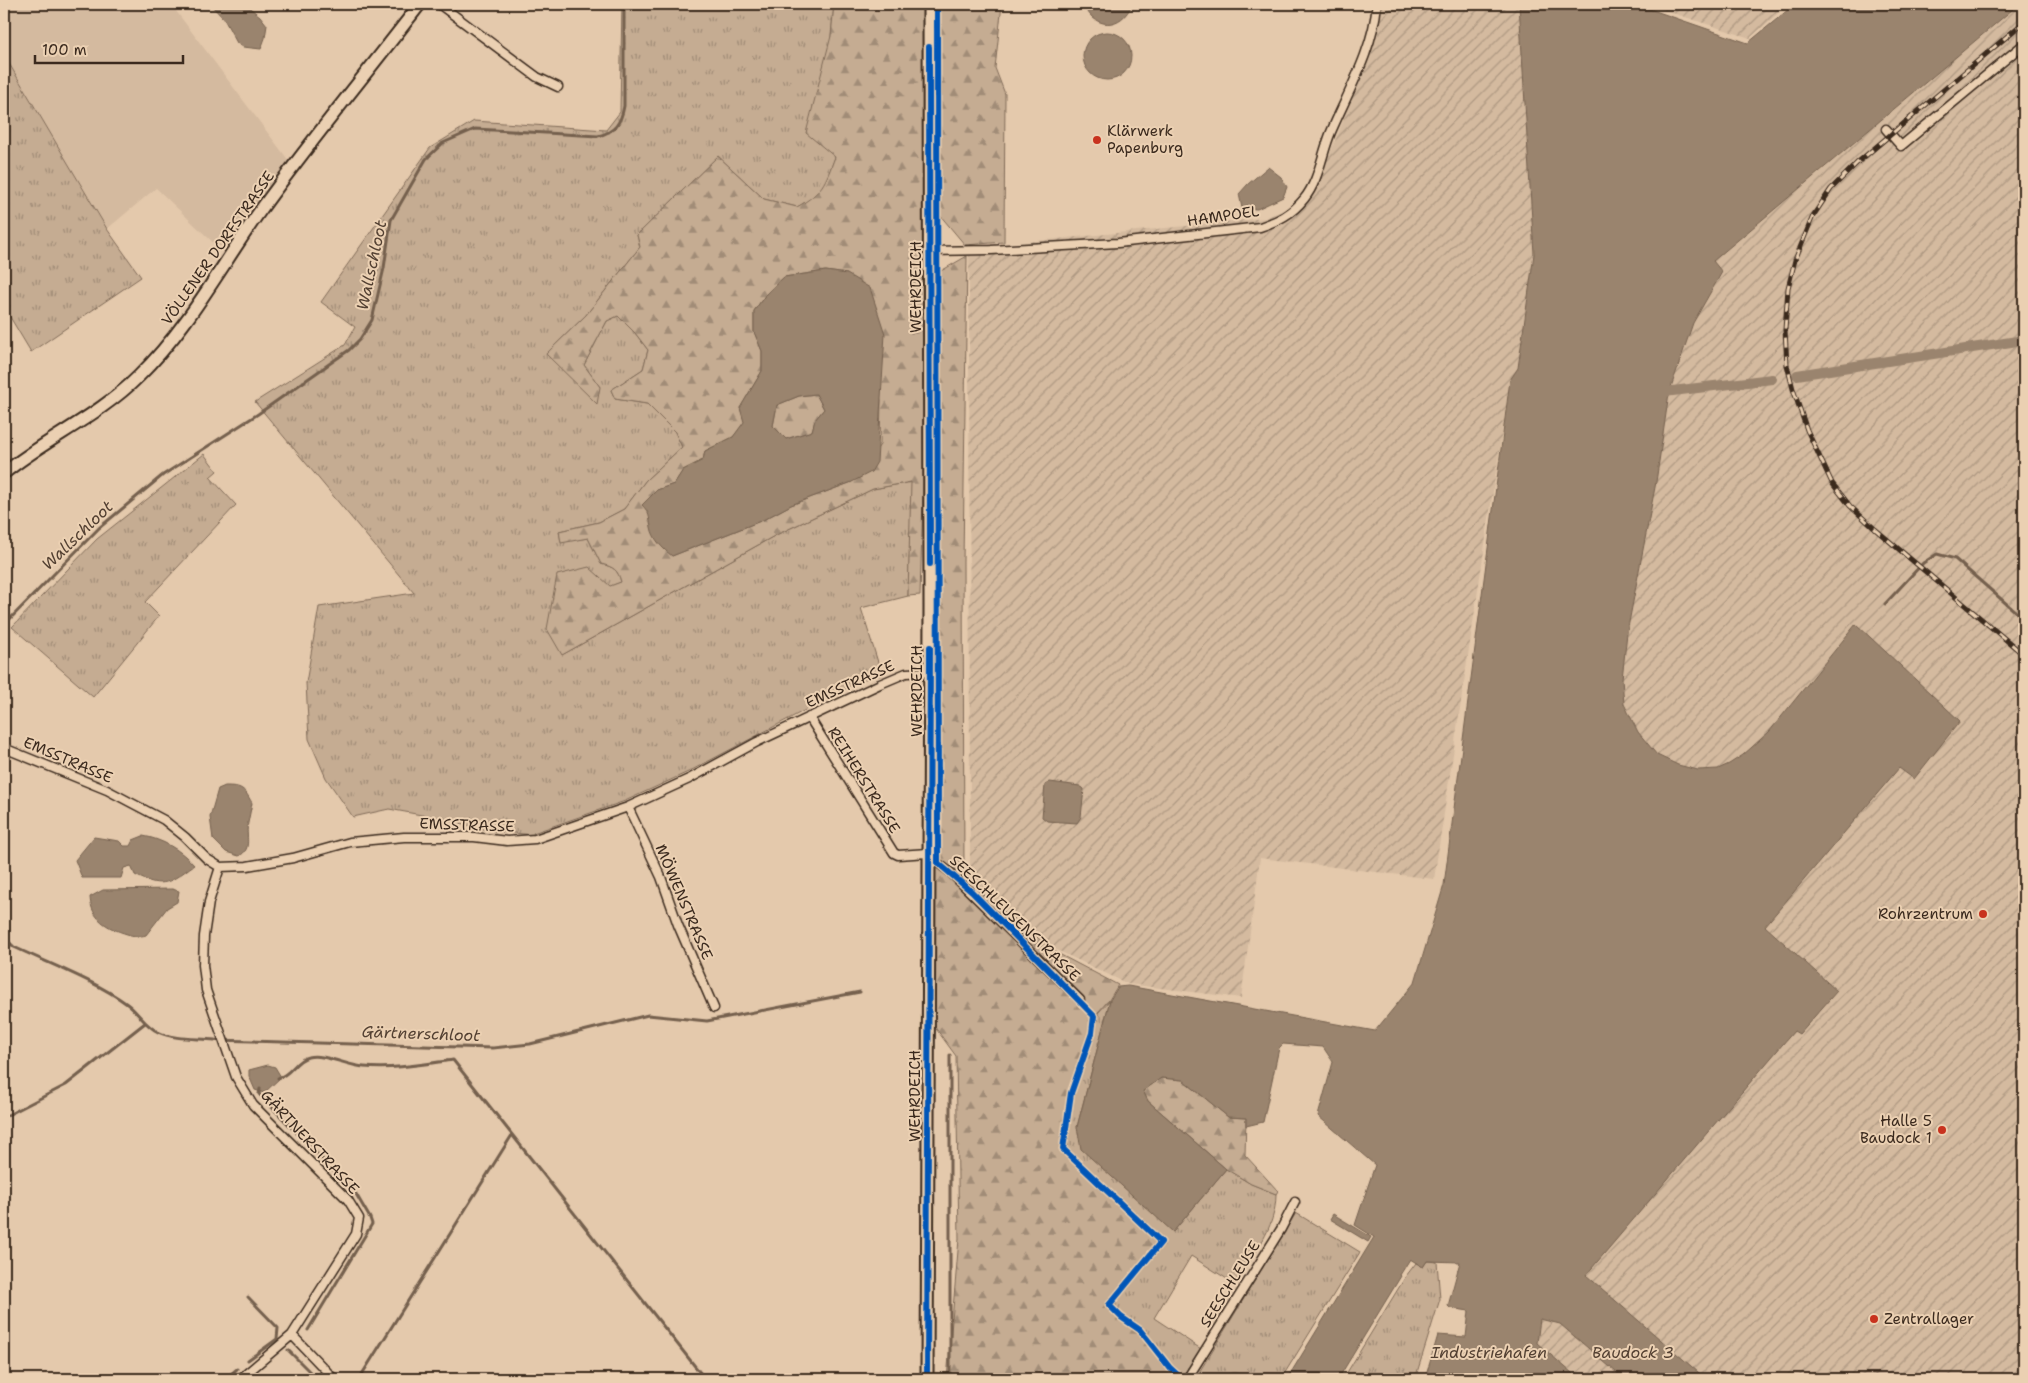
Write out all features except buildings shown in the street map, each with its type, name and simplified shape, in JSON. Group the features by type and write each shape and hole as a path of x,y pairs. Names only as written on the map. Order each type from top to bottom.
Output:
{"street":[{"name":"VÖLLENER DORFSTRASSE","path":"4,473 97,411 118,395 152,363 183,324 262,209 420,4"},
{"path":"439,4 538,76 558,87"},
{"name":"WEHRDEICH","path":"927,1379 930,672 929,4"},
{"name":"HAMPOEL","path":"928,251 991,250 1118,242 1260,227 1278,221 1294,211 1306,198 1313,183 1331,132 1368,48 1376,17 1377,4"},
{"path":"1886,129 1901,146 2024,44"},
{"name":"EMSSTRASSE","path":"4,748 107,790 164,820 185,837 207,859 220,867 247,866 293,858 350,842 404,837 474,837 507,841 535,840 628,807 809,717 906,673 930,672"},
{"name":"REIHERSTRASSE","path":"809,717 894,853 928,858"},
{"name":"MÖWENSTRASSE","path":"628,807 661,877 678,925 714,1008"},
{"name":"SEESCHLEUSENSTRASSE","path":"928,858 951,873 1080,1000"},
{"name":"GÄRTNERSTRASSE","path":"220,867 210,902 204,936 203,965 206,990 236,1077 253,1105 348,1200 359,1218 356,1234 292,1335 240,1379"},
{"name":"SEESCHLEUSE","path":"1186,1379 1281,1229 1295,1202"},
{"path":"292,1335 334,1379"}],"shaded area":[{"path":"14,4 186,4 176,11 289,161 219,248 156,188 107,229 4,55 4,15"},
{"path":"1380,4 1519,4 1534,254 1518,368 1510,380 1434,879 1260,858 1241,998 1128,984 1057,950 970,880 969,248 1265,218 1291,207 1315,190 1378,35"},
{"path":"1645,4 1789,4 1750,38"},
{"path":"2019,4 2024,4 2024,1379 1579,1379 1537,1343 1540,1319 1595,1284 1585,1275 1795,1030 1799,1034 1836,990 1765,926 1899,767 1914,779 1856,624 1769,732 1757,745 1729,764 1718,769 1698,770 1678,765 1657,755 1638,732 1624,703 1622,679 1627,633 1656,482 1669,393 1693,323 1722,272 1713,261"}],"green space":[{"path":"622,4 834,4 831,36 835,157 825,185 811,199 797,207 764,199 718,156 637,235 640,247 586,315 546,354 600,387 584,365 607,321 618,316 648,350 643,369 611,390 615,399 647,404 675,432 682,447 646,480 624,509 599,522 559,531 561,542 588,538 601,564 615,570 621,582 611,586 562,655 776,535 873,489 912,482 908,596 861,608 882,675 864,679 688,772 625,801 533,833 534,835 492,831 443,819 389,809 353,817 326,778 309,739 306,683 319,607 414,593 255,402 345,345 355,327 321,302 430,148 474,121 606,130 620,112"},
{"path":"834,4 924,4 924,464 920,595 908,596 911,482 873,489 776,535 562,655 547,629 557,575 589,567 610,586 621,582 615,570 601,564 588,538 561,543 559,531 599,522 624,509 646,480 682,447 675,432 647,404 615,399 611,390 643,369 648,350 618,316 607,321 584,365 600,387 597,404 546,354 586,315 640,247 637,235 718,156 764,199 797,207 818,191 835,157 806,133 831,36","holes":["825,271 847,274 881,400 880,445 852,482 791,505 763,520 672,556 651,526 651,512 657,490 674,484 683,470 703,460 705,451 733,437 745,422 740,408 762,371 762,351 754,332 754,311 766,294 784,277"]},
{"path":"933,4 1002,4 995,68 1005,94 1004,242 965,245 934,208"},
{"path":"4,55 107,229 141,277 31,352 4,307"},
{"path":"967,256 963,562 964,879 1057,953 1118,985 1109,1000 1098,1012 1070,1093 1061,1149 1159,1242 1107,1306 1139,1331 1177,1377 1176,1379 947,1379 959,1239 956,1056 934,1026 934,275"},
{"path":"816,394 824,409 815,420 812,431 786,439 773,426 777,405 799,396"},
{"path":"204,454 217,471 210,477 236,505 145,602 159,616 93,697 12,627 97,539"},
{"path":"1110,1000 1077,1127 1173,1232 1226,1169 1251,1184 1276,1194 1275,1207 1268,1230 1235,1284 1191,1256 1154,1318 1201,1349 1183,1379 1140,1329 1110,1305 1162,1242 1064,1149 1072,1094 1099,1016 1098,1013"},
{"path":"1161,1078 1183,1080 1228,1117 1246,1118 1245,1155 1278,1191 1276,1194 1251,1184 1226,1169 1148,1101 1143,1091"},
{"path":"1296,1213 1360,1252 1281,1379 1246,1379 1240,1374 1234,1373 1227,1374 1221,1379 1195,1379"},
{"path":"1427,1261 1437,1262 1440,1299 1415,1379 1343,1379 1406,1276 1416,1263 1423,1267"}],"water":[{"path":"210,4 247,4 267,25 261,49 243,47 237,43 224,19"},
{"path":"1084,4 1132,4 1122,19 1108,23 1094,19 1088,13"},
{"path":"1519,4 1635,4 1748,43 1795,4 2019,4 1713,261 1722,272 1693,323 1669,393 1656,482 1627,633 1622,679 1624,704 1638,732 1657,755 1678,765 1698,770 1718,769 1743,755 1769,732 1856,624 1960,721 1914,779 1899,768 1765,926 1837,991 1799,1034 1794,1031 1586,1275 1706,1379 1624,1379 1560,1324 1540,1319 1537,1343 1579,1379 1425,1379 1438,1335 1466,1337 1469,1311 1448,1306 1460,1262 1427,1261 1423,1267 1410,1259 1338,1379 1287,1379 1374,1237 1355,1225 1375,1165 1318,1116 1333,1062 1323,1047 1283,1044 1279,1048 1263,1122 1246,1126 1246,1118 1228,1117 1183,1080 1161,1078 1143,1091 1148,1101 1226,1169 1173,1232 1081,1149 1077,1127 1110,1000 1118,987 1128,986 1375,1031 1415,982 1444,885 1510,380 1518,368 1534,254"},
{"path":"1107,32 1116,34 1124,39 1129,47 1131,56 1129,65 1124,73 1116,78 1107,80 1098,78 1090,73 1085,65 1083,56 1085,47 1090,39 1098,34"},
{"path":"1268,167 1281,177 1287,187 1283,197 1257,209 1242,208 1239,194"},
{"path":"826,271 847,274 870,288 885,334 877,462 871,472 852,482 791,505 763,520 672,556 656,540 648,513 642,505 657,490 674,484 683,470 703,460 705,451 733,437 744,422 740,408 762,371 762,351 754,332 754,311 766,294 784,277","holes":["816,394 824,409 815,420 812,431 786,439 773,426 777,405 799,396"]},
{"path":"1050,782 1080,786 1084,789 1081,817 1077,823 1047,821 1042,817 1045,785"},
{"path":"225,786 239,787 247,794 252,803 247,828 248,842 246,850 239,856 226,852 213,839 210,817 218,789"},
{"path":"143,836 171,846 194,865 172,880 160,883 145,880 135,875 131,866 124,868 121,878 82,878 75,860 94,837 119,841 124,846 130,846 133,840"},
{"path":"172,889 179,891 177,902 167,908 144,936 129,935 101,922 91,905 90,897 103,890"},
{"path":"268,1065 275,1067 281,1077 264,1093 255,1090 249,1076 249,1070"},
{"path":"1333,1214 1371,1237 1368,1242 1330,1219"}],"waterway":[{"name":"Wallschloot","path":"4,625 99,528 163,475 258,414 349,350 360,339 372,320 384,268 391,220 426,159 443,143 475,129 598,136 609,132 616,126 624,106 624,4"},
{"path":"1797,375 2024,340"},
{"path":"1656,393 1772,379"},
{"path":"1885,604 1923,563 1937,554 1955,559 2024,619"},
{"name":"Gärtnerschloot","path":"4,937 14,947 87,980 115,996 131,1007 149,1026 164,1035 215,1040 493,1048 530,1044 648,1015 707,1021 860,992"},
{"path":"4,1117 66,1085 145,1023"},
{"path":"950,1055 950,1379"},
{"path":"278,1078 304,1059 314,1056 375,1068 453,1060 705,1379"},
{"path":"260,1089 259,1094 356,1194 372,1224 308,1330"},
{"path":"359,1379 512,1135"},
{"path":"248,1297 278,1328 277,1339 248,1360"},
{"path":"288,1350 317,1379"},
{"path":"225,1379 237,1369"}],"railway":[{"path":"2024,22 1857,163 1831,189 1813,216 1795,260 1788,288 1785,330 1787,365 1793,389 1807,430 1832,483 1850,506 1875,529 2024,655"}],"cycle path":[{"path":"937,4 938,863 972,892 1094,1016 1092,1033 1071,1093 1063,1149 1161,1242 1109,1305 1121,1317 1140,1330 1170,1368 1182,1379"},
{"path":"929,47 930,564"},
{"path":"927,1379 930,647"}],"place":[{"name":"Klärwerk Papenburg","path":"1097,140"},
{"name":"Rohrzentrum","path":"1983,914"},
{"name":"Halle 5 Baudock 1","path":"1942,1130"},
{"name":"Zentrallager","path":"1874,1319"}],"water label":[{"name":"Industriehafen","path":"1489,1352"},
{"name":"Baudock 3","path":"1633,1352"}]}
